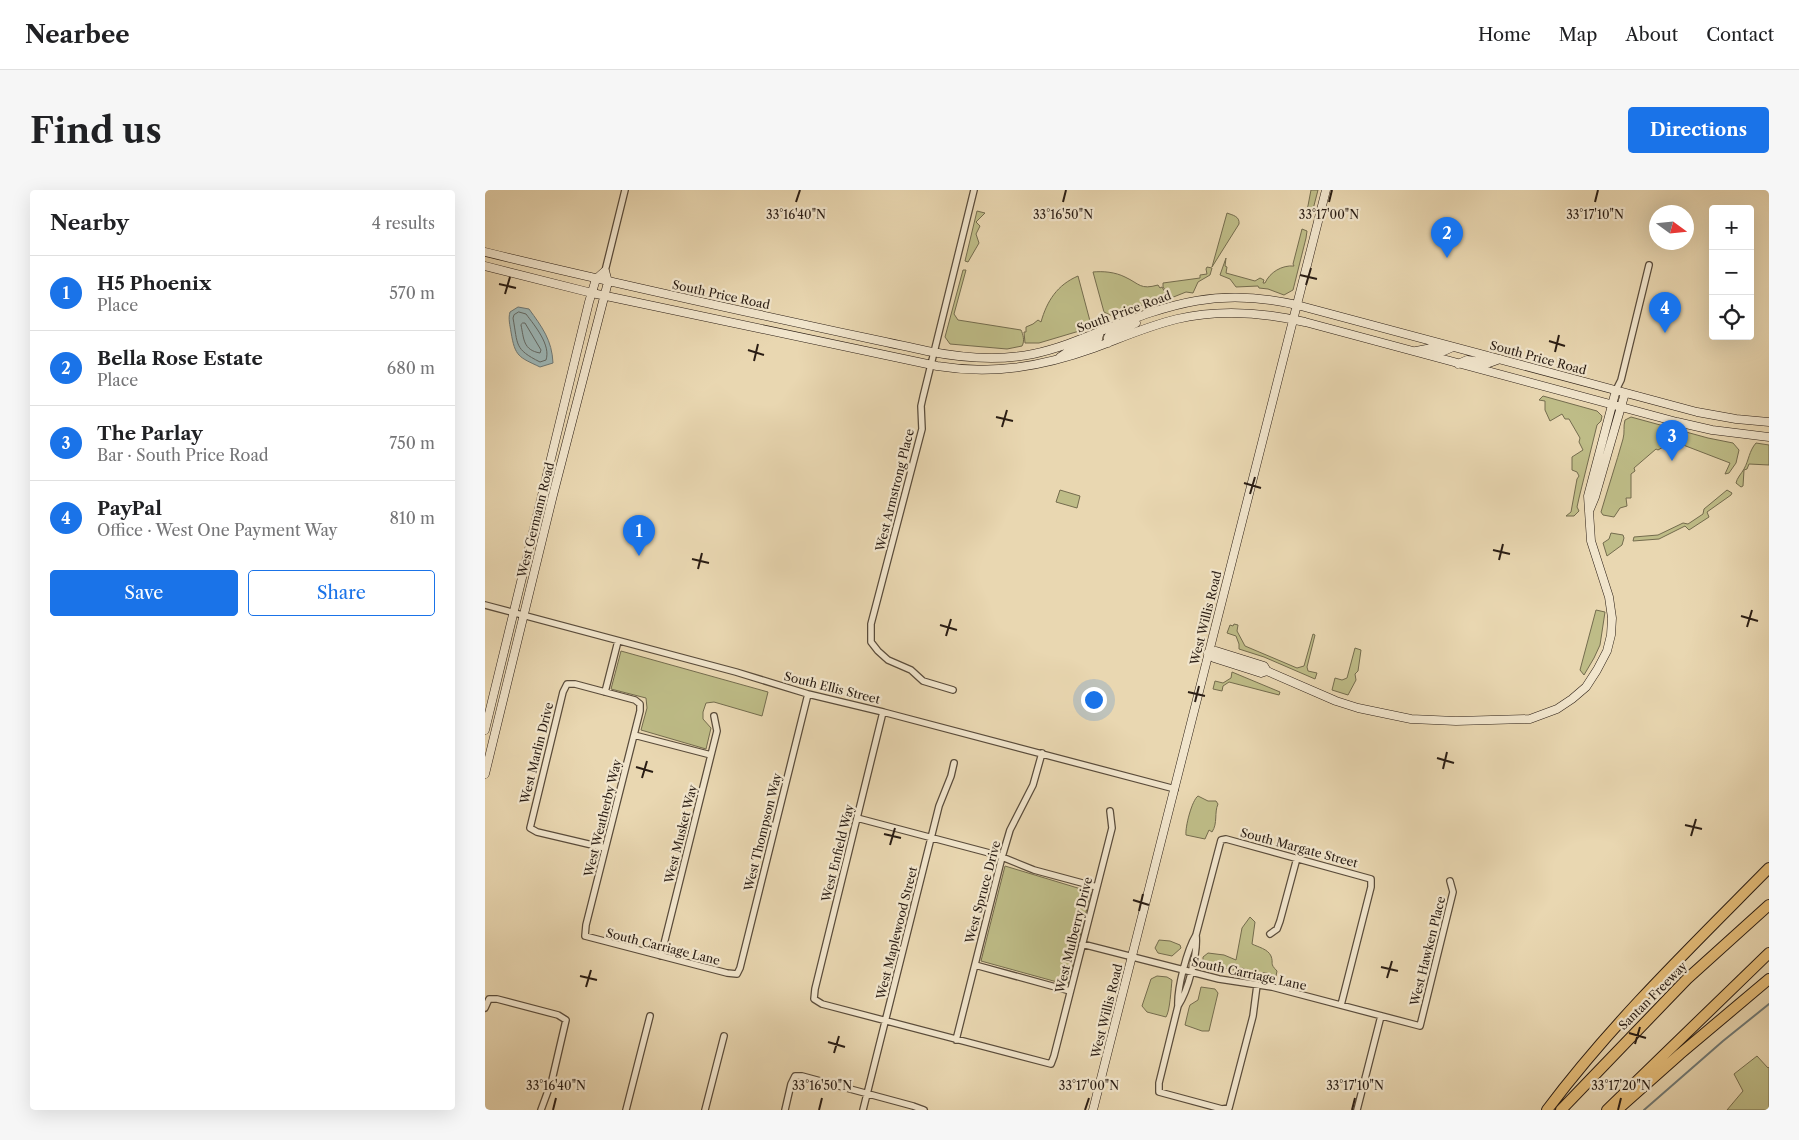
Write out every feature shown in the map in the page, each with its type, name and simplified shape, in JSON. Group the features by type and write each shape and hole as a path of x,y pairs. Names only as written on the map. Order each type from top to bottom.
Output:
{"highway":[{"path":"1547,1110 1606,1037 1677,961 1769,868"},
{"name":"Santan Freeway","path":"1561,1110 1687,979 1769,906"},
{"path":"1749,924 1769,916"},
{"path":"1607,1110 1769,953"},
{"path":"1617,1110 1769,979"}],"main road":[{"name":"West Willis Road","path":"1093,1110 1326,190"},
{"name":"South Price Road","path":"485,252 608,282 933,352 974,357 1010,357 1057,348 1159,309 1183,303 1224,297 1264,299 1297,305 1716,416 1769,422"},
{"name":"South Price Road","path":"485,266 592,293 957,369 987,370 1033,366 1052,362 1159,324 1201,315 1241,312 1293,320 1612,405 1710,429 1769,437"},
{"path":"596,279 605,271 608,282"},
{"name":"West Germann Road","path":"485,730 596,279"},
{"name":"West Germann Road","path":"485,774 608,282"},
{"path":"1108,343 1108,337 1115,332 1145,319 1159,309"},
{"path":"1052,362 1069,351 1098,339 1100,331"},
{"path":"1414,352 1432,348 1444,351 1453,346"},
{"path":"1459,364 1467,360 1489,363 1500,359"},
{"path":"1208,652 1215,658 1261,672 1267,671 1336,701 1358,708 1411,719 1444,721 1531,719 1557,709 1571,699 1589,681 1602,662 1611,635 1612,618 1609,597 1591,541 1588,496 1616,390"},
{"path":"1590,508 1595,497 1625,393"}],"street":[{"path":"605,271 625,190"},
{"name":"West Armstrong Place","path":"953,690 923,681 911,670 888,660 871,642 871,624 923,429 921,406 974,190"},
{"path":"1616,390 1621,380 1649,265"},
{"path":"1621,380 1625,393"},
{"name":"South Ellis Street","path":"485,605 736,672 808,694 1042,753 1175,789"},
{"path":"605,692 618,641"},
{"name":"West Marlin Drive","path":"605,692 575,684 567,684 563,692 529,828 537,832 605,848"},
{"name":"West Weatherby Way","path":"585,936 586,925 634,735 640,704 635,700 605,692"},
{"name":"West Thompson Way","path":"737,974 808,694"},
{"name":"West Enfield Way","path":"883,712 814,1000 822,1004 886,1020"},
{"name":"West Musket Way","path":"661,956 717,731 715,716"},
{"path":"634,735 711,756"},
{"name":"West Spruce Drive","path":"956,1040 1001,857 1010,830 1033,785 1042,753"},
{"name":"West Maplewood Street","path":"863,1110 939,806 954,763"},
{"name":"West Mulberry Drive","path":"956,1040 1051,1064 1055,1056 1112,828 1110,811"},
{"path":"857,818 931,837 1001,857 1034,870 1097,886"},
{"name":"South Margate Street","path":"1187,971 1197,946 1196,934 1221,840 1226,839 1371,879 1371,887 1341,1005"},
{"path":"1271,934 1277,929 1280,921 1297,858"},
{"name":"West Hawken Place","path":"1420,1026 1453,892 1450,881"},
{"name":"South Carriage Lane","path":"585,936 737,974"},
{"name":"South Carriage Lane","path":"1082,944 1219,979 1272,987 1420,1026"},
{"path":"975,965 1070,991"},
{"path":"1187,971 1183,998 1178,1006 1159,1083 1159,1092 1222,1109 1229,1108 1253,1016 1257,985"},
{"path":"485,1008 489,999 497,999 550,1012 566,1020 552,1080 541,1110"},
{"path":"626,1110 650,1016"},
{"path":"1357,1110 1381,1016"},
{"path":"886,1020 956,1040"},
{"path":"705,1110 724,1036"},
{"path":"785,1110 791,1084 795,1076 802,1076 867,1093 924,1110"}],"shaded area":[{"path":"1311,190 1318,190 1311,217 1306,216"},
{"path":"977,211 985,213 976,222 980,226 976,234 979,243 968,262 965,261"},
{"path":"1227,213 1237,218 1239,224 1212,267"},
{"path":"1302,229 1307,231 1306,238 1293,290 1284,295 1259,288 1258,286 1236,287 1230,279 1220,275 1226,258 1226,273 1255,281 1260,278 1265,283 1277,270 1294,266"},
{"path":"1207,267 1212,268 1210,275 1198,282 1193,293 1186,292 1171,298 1163,287 1163,283 1200,278 1200,275 1207,274"},
{"path":"963,270 966,270 954,314 958,320 1021,330 1024,340 1022,346 1007,349 950,344 945,337"},
{"path":"1093,272 1117,274 1144,287 1158,285 1160,288 1162,287 1167,296 1166,299 1112,316 1104,312"},
{"path":"1078,276 1090,321 1086,329 1039,343 1025,343 1024,332 1026,332 1026,327 1038,320 1041,322 1046,307 1054,294 1064,284"},
{"path":"1543,396 1597,411 1602,416 1601,421 1597,425 1579,498 1577,507 1579,511 1574,516 1566,516 1571,512 1579,476 1577,472 1572,470 1572,457 1583,450 1579,442 1580,438 1569,419 1565,419 1562,414 1550,421 1545,410 1545,401 1539,400"},
{"path":"1631,417 1733,443 1739,450 1736,463 1729,473 1725,474 1730,463 1678,443 1674,446 1672,442 1658,450 1656,449 1634,468 1635,471 1631,474 1631,498 1626,498 1627,506 1620,508 1614,517 1603,515 1601,512 1623,439 1625,420"},
{"path":"1756,443 1769,445 1769,465 1749,464 1747,469 1744,470 1743,486 1741,487 1736,483"},
{"path":"1060,490 1080,496 1077,508 1056,502"},
{"path":"1727,490 1732,493 1731,495 1707,512 1709,517 1689,530 1685,526 1659,539 1633,541 1634,537 1658,535 1683,523 1688,524 1703,514 1704,509"},
{"path":"1611,533 1623,535 1624,538 1622,545 1607,556 1603,543 1609,539"},
{"path":"1596,610 1605,612 1600,645 1584,675 1580,670"},
{"path":"1234,624 1238,625 1237,631 1245,646 1297,668 1304,666 1313,634 1315,635 1307,667 1308,671 1317,673 1315,679 1264,657 1239,649 1236,636 1227,633 1230,625 1233,626"},
{"path":"1355,648 1361,650 1358,671 1355,674 1356,680 1348,695 1332,690 1335,678 1342,680 1347,678"},
{"path":"621,651 768,692 762,716 714,702 706,703 703,719 711,728 706,749 641,730 647,708 646,698 611,689"},
{"path":"1232,672 1280,692 1279,695 1229,682 1223,686 1222,691 1213,689 1215,681 1223,683 1231,678"},
{"path":"1198,796 1208,801 1216,801 1218,804 1214,829 1212,832 1209,830 1205,839 1186,835 1189,814"},
{"path":"1005,866 1091,892 1068,985 981,961"},
{"path":"1250,917 1255,922 1252,944 1270,954 1272,965 1277,971 1276,976 1250,972 1242,968 1233,970 1205,964 1203,957 1208,953 1224,955 1236,960 1242,928"},
{"path":"1159,940 1170,941 1180,945 1181,948 1172,956 1158,953 1155,948"},
{"path":"1157,976 1167,977 1172,980 1166,1017 1147,1012 1142,1006 1151,979"},
{"path":"1201,987 1215,989 1218,993 1209,1031 1202,1031 1185,1025 1190,1005 1198,1000"},
{"path":"1757,1056 1769,1067 1769,1110 1727,1110 1743,1091 1734,1074"}],"water":[{"path":"518,307 529,309 542,328 551,347 553,363 540,367 523,358 516,351 509,317 510,312"}],"waterway":[{"path":"1644,1110 1723,1041 1769,1004"}],"place":[{"name":"Bella Rose Estate","path":"1447,258"},
{"name":"PayPal","path":"1665,333"},
{"name":"The Parlay","path":"1672,461"},
{"name":"H5 Phoenix","path":"639,556"}]}
